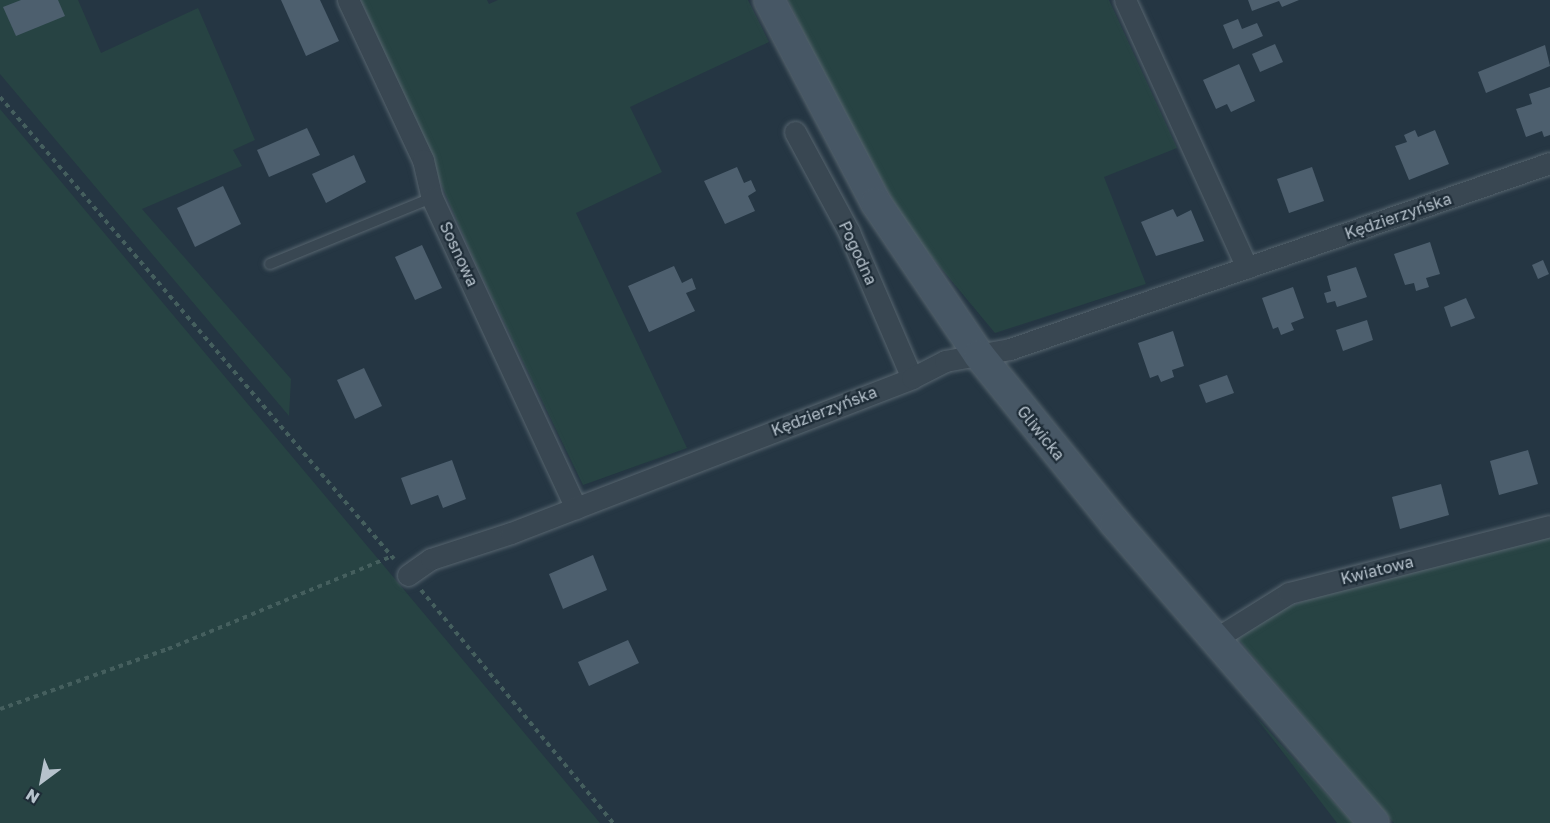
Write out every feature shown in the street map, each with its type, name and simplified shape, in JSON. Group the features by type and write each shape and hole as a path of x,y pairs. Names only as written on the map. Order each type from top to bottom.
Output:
{"main road":[{"name":"Gliwicka","path":"769,0 876,203 979,355 1215,639 1374,823"}],"street":[{"name":"Sosnowa","path":"348,0 423,160 432,198 576,508"},
{"path":"1125,0 1247,268"},
{"name":"Pogodna","path":"795,132 849,232 912,378"},
{"name":"Kędzierzyńska","path":"408,575 431,559 576,508 912,378 945,361 1010,349 1550,163"},
{"name":"Kwiatowa","path":"1215,639 1289,593 1550,525"}],"lane":[{"path":"270,264 432,198"}],"path":[{"path":"0,97 392,556 613,823"},
{"path":"0,710 168,649 392,556"}],"green space":[{"path":"0,0 78,0 101,53 198,8 255,140 233,150 242,166 142,209 291,379 289,416 0,74"},
{"path":"361,0 487,0 489,4 498,0 748,0 769,42 630,107 662,172 576,213 687,448 583,485 475,262"},
{"path":"788,0 1109,0 1177,148 1104,177 1146,284 995,333 911,232 833,94"},
{"path":"0,109 600,823 0,823"},
{"path":"1550,534 1550,823 1394,823 1238,639 1275,611 1390,572"},
{"path":"1255,716 1353,823 1337,823"}],"building":[{"path":"21,0 58,0 65,16 16,36 3,7"},
{"path":"281,0 320,0 339,41 306,56"},
{"path":"1248,0 1299,0 1282,7 1279,1 1252,11"},
{"path":"1238,19 1242,29 1257,23 1263,36 1233,49 1223,25"},
{"path":"1275,44 1283,62 1260,72 1252,54"},
{"path":"1545,45 1550,66 1486,93 1478,72"},
{"path":"1239,64 1255,101 1231,112 1227,104 1216,109 1203,80"},
{"path":"1550,87 1550,135 1544,137 1542,131 1526,137 1516,109 1532,104 1529,94"},
{"path":"307,128 320,155 269,177 257,150"},
{"path":"1415,130 1418,137 1435,130 1449,164 1409,180 1395,146 1407,142 1404,135"},
{"path":"354,155 366,182 326,203 312,174"},
{"path":"737,167 744,183 751,180 756,191 748,196 755,211 725,224 704,181"},
{"path":"1312,167 1324,201 1289,213 1277,179"},
{"path":"223,186 241,224 195,247 177,208"},
{"path":"1173,209 1177,217 1191,210 1204,241 1156,256 1141,222"},
{"path":"1430,242 1440,274 1426,278 1429,287 1416,291 1414,283 1405,285 1394,254"},
{"path":"422,245 442,288 415,300 395,257"},
{"path":"1543,260 1549,274 1538,279 1532,265"},
{"path":"674,266 682,283 692,278 696,289 686,293 695,311 649,332 628,286"},
{"path":"1356,267 1367,297 1337,307 1335,301 1327,303 1324,293 1331,291 1327,276"},
{"path":"1293,287 1304,318 1291,323 1294,330 1281,335 1278,327 1273,329 1262,298"},
{"path":"1466,298 1475,318 1451,327 1444,307"},
{"path":"1367,320 1373,340 1343,351 1336,330"},
{"path":"1173,331 1184,366 1172,370 1174,377 1161,382 1158,375 1150,378 1138,343"},
{"path":"364,368 382,406 355,419 337,380"},
{"path":"1227,375 1234,393 1206,403 1199,385"},
{"path":"1528,450 1538,484 1499,495 1490,461"},
{"path":"452,460 466,499 443,508 438,495 411,505 401,478"},
{"path":"1441,484 1449,515 1400,529 1392,497"},
{"path":"593,555 607,590 563,609 549,574"},
{"path":"628,640 639,663 589,686 578,662"}]}
